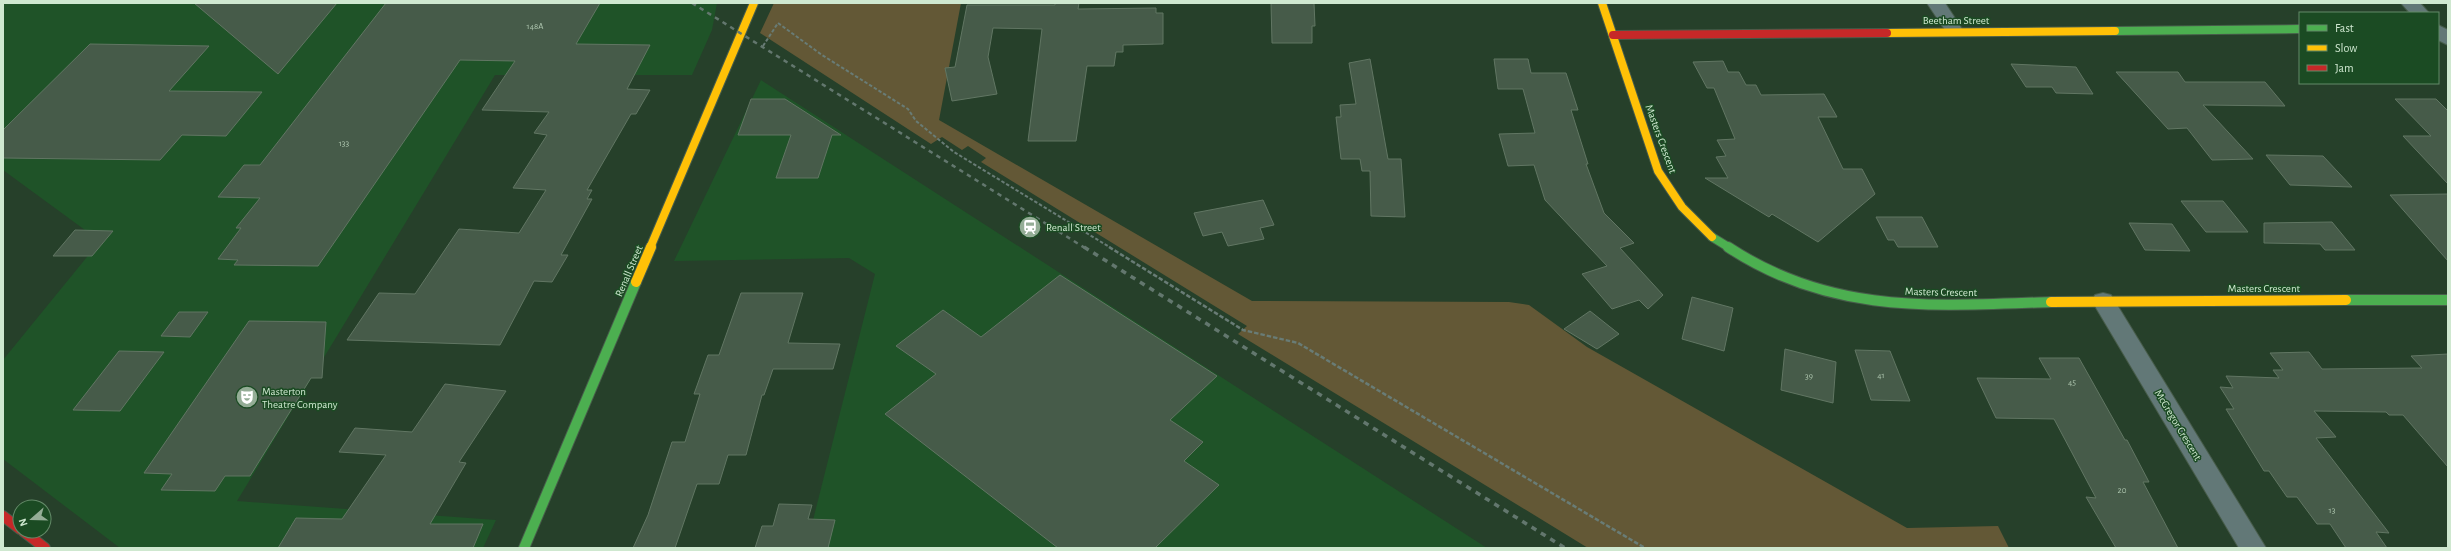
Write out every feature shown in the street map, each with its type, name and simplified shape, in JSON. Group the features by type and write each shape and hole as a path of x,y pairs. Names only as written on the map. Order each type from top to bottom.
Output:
{"street":[{"name":"Renall Street","path":"524,548 754,3"},
{"name":"Masters Crescent","path":"1602,3 1658,171 1670,194 1687,216 1715,241 1750,264 1790,282 1835,296 1886,303 1982,305 2103,301 2448,300"},
{"path":"1936,3 1955,32"},
{"path":"2410,3 2419,12"},
{"name":"Beetham Street","path":"1613,35 2299,29"},
{"path":"2439,31 2448,40"},
{"name":"McGregor Crescent","path":"2103,301 2253,548"},
{"path":"3,516 12,523"},
{"path":"33,539 45,548"}],"path":[{"path":"760,51 778,23 822,55 908,109 916,121 954,152 1243,330 1298,343 1645,548"}],"shaded area":[{"path":"3,3 717,3 712,30 692,75 495,75 237,501 496,520 483,548 120,548 3,459 3,360 100,241 3,170"},
{"path":"774,3 961,3 939,120 1252,301 1509,302 1529,305 1587,347 1907,528 1998,526 2009,548 1588,548 1238,334 1247,326 981,162 986,158 968,146 962,150 942,137 931,144 760,33"},
{"path":"761,80 1487,548 806,548 875,274 849,258 674,261"}],"building":[{"path":"194,3 337,3 278,74"},
{"path":"386,3 600,3 576,44 650,45 627,89 650,90 636,114 631,114 587,190 592,190 587,199 592,199 561,255 568,255 552,282 534,281 500,345 347,340 379,293 415,294 459,229 519,233 546,190 513,188 547,135 534,133 549,112 482,110 515,61 460,60 318,266 234,265 238,260 218,259 241,228 236,228 260,198 218,197 244,165 260,165"},
{"path":"1055,3 1079,3 1078,9 1156,8 1156,13 1163,13 1163,44 1123,45 1123,52 1116,52 1114,66 1087,66 1076,141 1028,141 1042,29 993,28 988,57 997,94 952,101 945,68 955,67 967,5 1055,5"},
{"path":"1271,3 1314,3 1315,26 1312,26 1312,43 1272,43"},
{"path":"90,44 209,46 169,91 262,92 226,136 182,135 160,160 3,158 3,130"},
{"path":"1370,59 1388,159 1401,159 1405,217 1371,216 1370,171 1362,171 1360,159 1341,159 1336,117 1341,117 1340,105 1356,104 1349,63"},
{"path":"1494,59 1528,59 1531,73 1566,73 1578,110 1571,110 1588,164 1586,164 1604,213 1634,243 1620,248 1663,295 1648,309 1639,300 1612,309 1582,274 1607,266 1545,200 1534,165 1508,166 1499,134 1535,133 1523,89 1498,89"},
{"path":"1723,61 1728,72 1739,72 1746,85 1756,85 1761,95 1824,94 1837,117 1818,117 1843,169 1862,169 1875,194 1818,242 1772,214 1769,217 1705,178 1728,178 1716,157 1726,156 1717,140 1735,139 1714,88 1707,88 1693,62"},
{"path":"2011,64 2076,67 2093,94 2056,93 2052,87 2026,87"},
{"path":"2116,72 2178,72 2185,82 2265,82 2285,106 2203,105 2253,159 2212,160 2187,128 2168,129"},
{"path":"751,99 785,99 841,135 832,135 818,178 776,178 791,135 738,135"},
{"path":"2395,99 2436,99 2448,111 2448,184 2403,136 2431,136"},
{"path":"2266,155 2323,156 2352,187 2290,185"},
{"path":"2448,194 2448,261 2390,195"},
{"path":"1263,200 1274,225 1260,228 1264,239 1228,246 1222,232 1203,236 1194,213"},
{"path":"2181,201 2223,201 2248,232 2206,232"},
{"path":"1876,217 1922,217 1938,247 1898,247 1894,240 1888,240"},
{"path":"2332,222 2355,250 2325,250 2320,244 2264,243 2264,223"},
{"path":"2129,223 2172,224 2190,251 2145,250"},
{"path":"75,230 113,231 92,256 53,256"},
{"path":"1060,275 1217,376 1170,420 1203,442 1184,461 1219,485 1155,548 1058,548 885,414 936,374 896,346 943,310 981,337"},
{"path":"741,293 803,293 788,343 840,344 833,369 773,369 764,395 762,395 746,455 728,455 719,484 697,484 675,548 633,548 648,515 672,442 685,442 700,394 694,394 708,355 719,355"},
{"path":"1692,297 1733,308 1724,351 1682,339"},
{"path":"1590,311 1619,334 1597,349 1564,329"},
{"path":"179,312 208,312 190,337 161,336"},
{"name":"Masterton Theatre Company","path":"249,321 326,322 322,378 311,378 250,476 225,476 215,491 161,490 172,474 144,473"},
{"path":"1785,349 1836,362 1833,403 1781,390"},
{"path":"1855,350 1890,351 1910,401 1871,400"},
{"path":"119,351 164,352 120,411 73,410"},
{"path":"2309,352 2322,369 2422,368 2411,356 2448,354 2448,467 2403,415 2389,415 2386,412 2314,411 2336,437 2316,438 2389,533 2376,532 2387,548 2346,548 2330,524 2317,524 2297,497 2287,497 2269,471 2264,471 2226,409 2234,409 2220,387 2233,388 2226,376 2279,378 2273,370 2283,370 2270,353"},
{"path":"2039,358 2079,358 2125,440 2127,440 2149,482 2143,482 2178,548 2116,548 2086,497 2096,498 2054,419 1996,418 1977,378 2051,379"},
{"path":"445,384 506,391 459,462 466,463 430,524 483,524 473,548 278,548 296,518 342,519 386,455 339,452 355,428 412,432"},
{"path":"779,504 812,505 808,519 835,520 828,548 755,548 762,526 773,526"}],"railway":[{"path":"692,3 1085,248"},
{"path":"1084,247 1565,548"}],"traffic: fast":[{"path":"2115,31 2299,29"},
{"path":"1712,237 1752,263 1792,282 1833,294 1874,301 1917,305 2051,302"},
{"path":"524,548 636,282"},
{"path":"2346,300 2448,300"}],"traffic: slow":[{"path":"636,282 754,3"},
{"path":"1602,3 1658,171 1682,207 1696,223 1712,237"},
{"path":"1887,33 2115,31"},
{"path":"2051,302 2346,300"}],"traffic: jam":[{"path":"1613,35 1887,33"},
{"path":"3,516 12,523"},
{"path":"33,539 45,548"}],"place":[{"name":"Renall Street","path":"1030,227"},
{"name":"Masterton Theatre Company","path":"247,397"}]}
